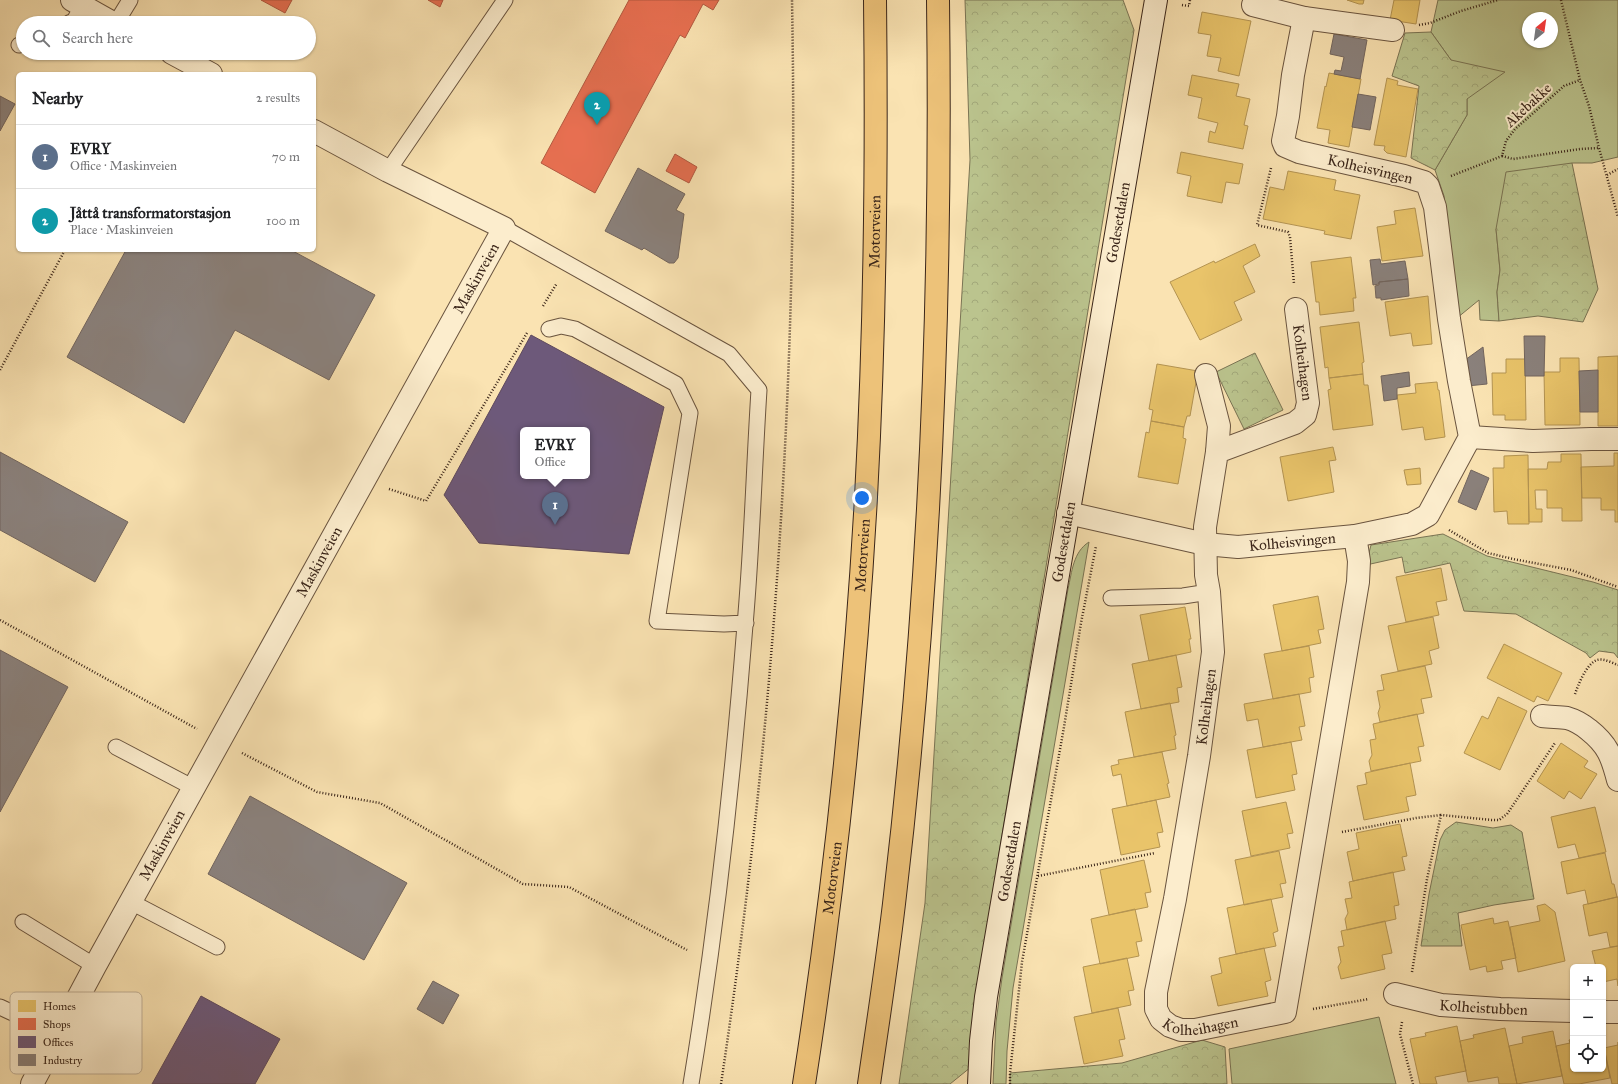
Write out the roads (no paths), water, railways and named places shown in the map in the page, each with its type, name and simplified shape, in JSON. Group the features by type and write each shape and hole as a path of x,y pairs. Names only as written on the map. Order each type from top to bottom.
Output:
{"highway":[{"name":"Motorveien","path":"804,1084 832,884 849,715 866,498 875,215 875,0"},
{"path":"869,1084 895,895 911,741 922,607 934,372 938,193 938,0"}],"street":[{"name":"Godesetdalen","path":"979,1084 981,1041 986,997 1068,513 1166,2"},
{"path":"77,3 100,16"},
{"path":"1254,5 1304,18 1393,30"},
{"name":"Kolheisvingen","path":"1068,513 1205,544 1238,547 1355,536 1412,524 1428,515 1470,437 1452,343 1441,269 1435,207 1428,186 1424,182 1404,176 1298,152 1285,146 1283,141 1293,75 1304,18"},
{"path":"185,60 207,72"},
{"name":"Maskinveien","path":"81,992 504,228 388,171 316,132"},
{"name":"Kolheihagen","path":"1217,452 1295,423 1305,416 1308,403 1296,309"},
{"name":"Kolheihagen","path":"1206,375 1219,426 1217,452 1205,527 1206,575 1209,592 1213,652 1199,756 1175,899 1156,992 1156,1009 1161,1019 1170,1026 1180,1030 1195,1030 1284,1012 1316,837 1323,781 1358,582 1359,561 1355,536"},
{"path":"1470,437 1533,441 1591,438 1618,439"},
{"path":"1542,716 1566,718 1586,727 1608,748 1614,763 1618,780"},
{"name":"Kolheistubben","path":"1401,996 1441,1005 1500,1009 1570,1011"},
{"path":"1606,1012 1618,1012"},
{"name":"Maskinveien","path":"32,1084 37,1074"}],"lane":[{"path":"120,16 130,0"},
{"path":"388,171 505,0"},
{"path":"75,16 77,3"},
{"path":"504,228 729,354 759,390 746,623 732,780 712,954 691,1084"},
{"path":"549,329 561,326 575,329 676,384 690,413 657,621 724,624 746,623"},
{"path":"1111,598 1183,596 1209,592"},
{"path":"116,747 194,788"},
{"path":"131,902 217,946"},
{"path":"23,922 95,966"},
{"path":"0,1007 10,1012"}],"place":[{"name":"Jåttå transformatorstasjon","path":"597,125"},
{"name":"EVRY","path":"555,525"}]}
